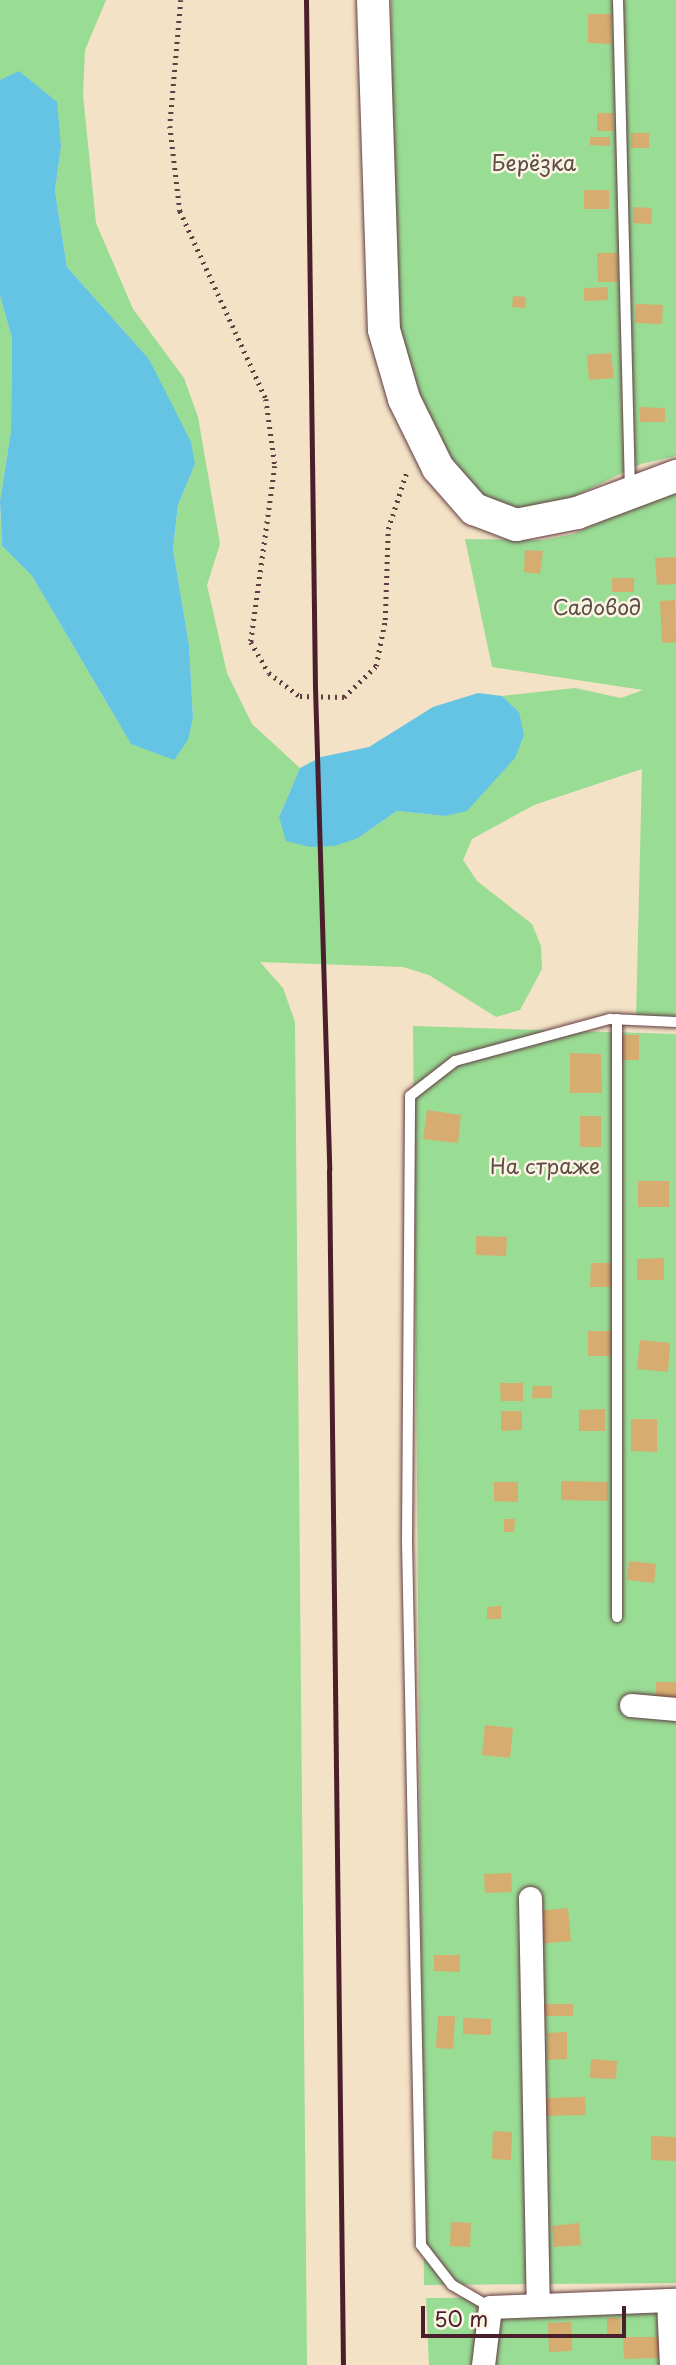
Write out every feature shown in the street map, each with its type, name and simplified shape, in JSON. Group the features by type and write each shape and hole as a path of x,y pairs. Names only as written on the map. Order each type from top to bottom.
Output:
{"street":[{"path":"373,0 384,330 404,399 420,434 454,490 474,509 499,521 533,525 676,475"},
{"path":"631,1705 676,1709"},
{"path":"530,1898 538,2305"},
{"path":"483,2365 490,2307 672,2300 671,2365"}],"lane":[{"path":"618,0 631,491"},
{"path":"617,1019 617,1617"},
{"path":"490,2307 453,2285 421,2245 407,1539 410,1096 455,1061 617,1019 676,1022"}],"path":[{"path":"181,0 170,126 180,211 266,399 275,466 251,642 269,673 300,696 344,697 376,666 385,620 388,529 420,434"}],"green space":[{"name":"Садовод","path":"0,0 106,0 85,50 83,95 96,223 133,309 184,378 198,417 220,544 207,585 227,673 252,724 300,768 279,817 358,838 397,811 445,816 519,712 502,696 575,688 621,698 643,690 492,667 465,539 543,540 573,534 676,488 676,1019 636,1019 642,769 534,805 472,839 463,860 477,881 532,924 541,946 542,969 520,1010 496,1017 429,975 403,967 260,962 283,988 295,1022 307,2365 0,2365 0,506 2,546 32,576 131,744 193,716 189,645 173,549 178,505 195,464 149,359 67,267 55,191 61,147 19,72 0,80"},
{"name":"Берёзка","path":"391,0 676,0 676,456 641,464 534,516 454,485 394,323"},
{"path":"0,296 12,338 11,431 0,501"},
{"name":"На страже","path":"413,1026 676,1034 676,2283 424,2285"},
{"path":"676,2296 676,2365 429,2365 426,2298"}],"water":[{"path":"19,71 57,102 61,147 55,191 67,267 149,359 191,442 195,464 178,505 173,549 189,645 193,717 188,740 174,760 131,744 32,576 2,546 0,501 11,431 12,338 0,296 0,80"},
{"path":"478,693 502,696 519,712 524,735 515,758 467,811 445,816 397,811 358,838 335,846 310,847 286,841 279,817 300,768 321,757 369,747 433,707"}],"building":[{"path":"588,14 611,14 611,44 588,43"},
{"path":"597,113 613,113 613,131 597,131"},
{"path":"631,133 649,133 649,148 631,148"},
{"path":"590,137 610,137 610,146 590,145"},
{"path":"584,190 609,190 609,209 584,209"},
{"path":"633,207 652,208 651,224 633,223"},
{"path":"597,253 617,253 618,282 598,282"},
{"path":"608,287 608,300 584,301 584,288"},
{"path":"513,296 526,297 525,308 512,307"},
{"path":"636,304 663,305 662,324 635,323"},
{"path":"611,353 614,378 589,380 587,355"},
{"path":"639,407 665,408 665,422 640,422"},
{"path":"525,550 543,551 540,574 524,572"},
{"path":"676,557 676,584 657,585 655,558"},
{"path":"612,578 634,578 634,592 612,592"},
{"path":"675,600 676,642 662,643 660,601"},
{"path":"622,1035 639,1035 639,1060 622,1060"},
{"path":"570,1053 601,1054 602,1093 570,1093"},
{"path":"427,1110 461,1115 458,1143 423,1139"},
{"path":"580,1116 601,1116 601,1147 580,1147"},
{"path":"638,1181 669,1181 669,1207 638,1207"},
{"path":"476,1236 507,1237 506,1256 476,1255"},
{"path":"664,1258 664,1280 637,1280 637,1259"},
{"path":"591,1263 613,1263 612,1287 590,1287"},
{"path":"588,1331 612,1331 612,1356 588,1356"},
{"path":"640,1340 670,1343 668,1372 637,1369"},
{"path":"500,1383 523,1383 523,1401 501,1401"},
{"path":"533,1386 552,1386 552,1398 532,1398"},
{"path":"605,1409 605,1431 579,1431 579,1410"},
{"path":"501,1411 522,1411 522,1430 501,1431"},
{"path":"631,1419 657,1419 657,1452 631,1451"},
{"path":"561,1481 608,1482 608,1501 561,1500"},
{"path":"494,1482 518,1482 518,1502 494,1501"},
{"path":"504,1519 515,1519 514,1532 504,1532"},
{"path":"629,1561 656,1564 654,1583 627,1580"},
{"path":"501,1606 501,1619 487,1619 487,1607"},
{"path":"656,1682 676,1682 676,1699 656,1700"},
{"path":"485,1725 513,1728 510,1758 482,1755"},
{"path":"511,1873 512,1892 485,1893 484,1874"},
{"path":"568,1908 571,1941 539,1944 536,1911"},
{"path":"434,1955 460,1955 460,1972 434,1971"},
{"path":"540,2004 573,2004 573,2016 540,2016"},
{"path":"438,2016 455,2016 453,2049 436,2048"},
{"path":"463,2018 491,2019 491,2035 463,2034"},
{"path":"567,2032 567,2059 548,2060 547,2033"},
{"path":"591,2059 617,2061 616,2079 590,2078"},
{"path":"585,2097 586,2115 543,2116 543,2098"},
{"path":"493,2131 512,2132 511,2160 492,2159"},
{"path":"651,2136 676,2137 676,2161 651,2160"},
{"path":"451,2222 471,2223 470,2247 450,2246"},
{"path":"579,2223 581,2245 554,2247 552,2226"},
{"path":"607,2318 621,2318 620,2336 607,2336"},
{"path":"571,2322 572,2351 549,2352 548,2323"},
{"path":"623,2337 659,2337 659,2358 624,2359"}],"railway":[{"path":"306,0 315,687 329,1170 343,2365"}]}
